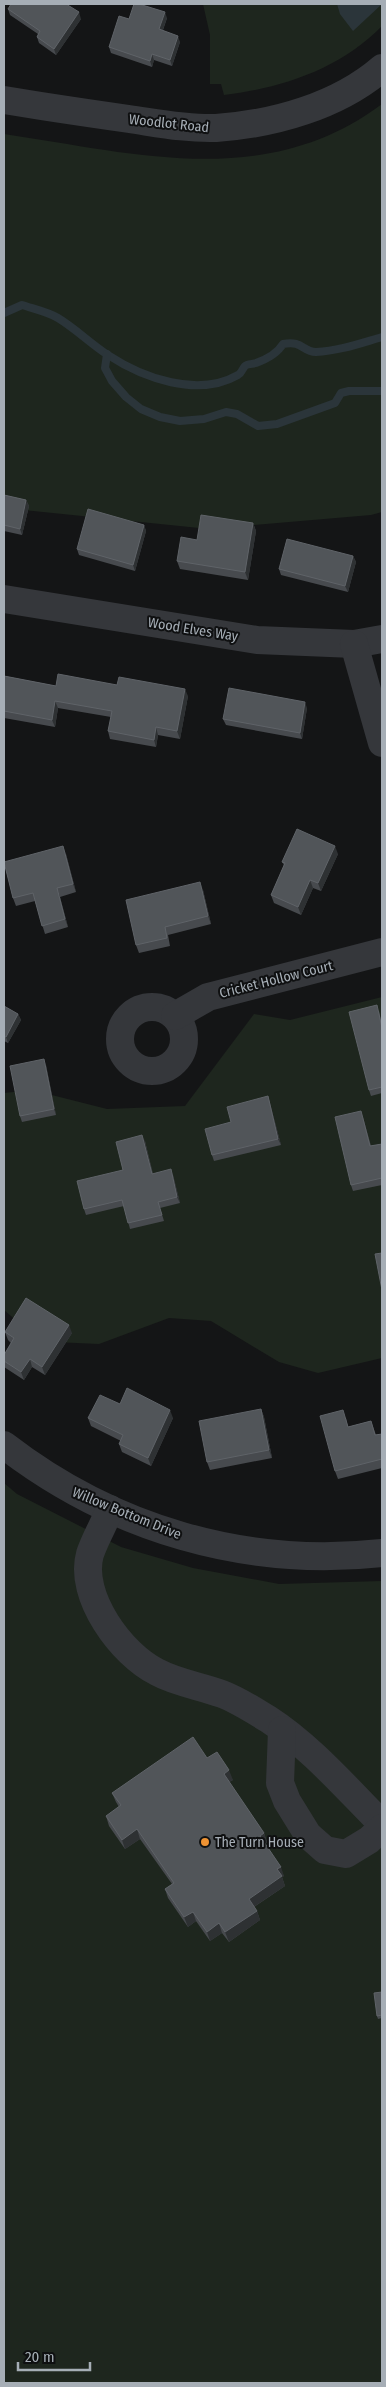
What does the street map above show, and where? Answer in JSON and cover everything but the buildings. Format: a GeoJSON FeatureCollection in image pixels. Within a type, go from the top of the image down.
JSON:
{"type":"FeatureCollection","features":[{"type":"Feature","properties":{"kind":"street","name":"Woodlot Road"},"geometry":{"type":"LineString","coordinates":[[4,100],[172,126],[214,128],[254,123],[300,112],[338,96],[382,68]]}},
{"type":"Feature","properties":{"kind":"street","name":"Wood Elves Way"},"geometry":{"type":"LineString","coordinates":[[4,599],[257,640],[354,644],[382,639]]}},
{"type":"Feature","properties":{"kind":"street"},"geometry":{"type":"LineString","coordinates":[[354,644],[382,743]]}},
{"type":"Feature","properties":{"kind":"street","name":"Cricket Hollow Court"},"geometry":{"type":"LineString","coordinates":[[175,1016],[208,996],[382,952]]}},
{"type":"Feature","properties":{"kind":"street","name":"Willow Bottom Drive"},"geometry":{"type":"LineString","coordinates":[[4,1445],[66,1488],[110,1509],[188,1538],[275,1555],[350,1555],[382,1552]]}},
{"type":"Feature","properties":{"kind":"street"},"geometry":{"type":"LineString","coordinates":[[110,1509],[90,1556],[90,1578],[93,1595],[112,1631],[142,1664],[158,1673],[223,1695],[246,1706],[282,1730],[326,1768],[382,1824]]}},
{"type":"Feature","properties":{"kind":"street"},"geometry":{"type":"LineString","coordinates":[[282,1730],[280,1783],[287,1801],[308,1835],[325,1850],[346,1854],[369,1840],[382,1828]]}},
{"type":"Feature","properties":{"kind":"shaded area"},"geometry":{"type":"Polygon","coordinates":[[[203,4],[382,4],[382,26],[348,54],[309,74],[267,87],[224,95],[221,84],[210,84],[210,35],[203,4]]]}},
{"type":"Feature","properties":{"kind":"shaded area"},"geometry":{"type":"Polygon","coordinates":[[[337,4],[382,4],[353,31],[340,14],[337,4]]]}},
{"type":"Feature","properties":{"kind":"shaded area"},"geometry":{"type":"Polygon","coordinates":[[[382,104],[382,512],[371,515],[209,529],[4,508],[4,134],[150,156],[198,159],[246,157],[292,148],[338,131],[382,104]]]}},
{"type":"Feature","properties":{"kind":"shaded area"},"geometry":{"type":"Polygon","coordinates":[[[382,997],[382,1358],[318,1373],[279,1362],[211,1321],[169,1318],[99,1344],[54,1342],[18,1322],[4,1310],[4,1093],[32,1090],[107,1109],[185,1106],[254,1014],[290,1020],[382,997]]]}},
{"type":"Feature","properties":{"kind":"shaded area"},"geometry":{"type":"Polygon","coordinates":[[[4,1483],[17,1494],[121,1547],[193,1568],[279,1584],[382,1581],[382,2383],[4,2383],[4,1483]]]}},
{"type":"Feature","properties":{"kind":"waterway"},"geometry":{"type":"LineString","coordinates":[[4,313],[22,305],[50,314],[65,322],[102,351],[137,371],[154,378],[189,385],[206,385],[222,382],[238,375],[246,365],[268,358],[278,351],[283,344],[295,344],[316,352],[341,348],[382,337]]}},
{"type":"Feature","properties":{"kind":"waterway"},"geometry":{"type":"LineString","coordinates":[[107,354],[105,368],[112,381],[126,397],[141,409],[160,417],[180,421],[204,419],[226,412],[237,414],[258,426],[277,424],[335,403],[341,393],[349,391],[382,391]]}},
{"type":"Feature","properties":{"kind":"place","name":"The Turn House"},"geometry":{"type":"Point","coordinates":[205,1842]}}]}
